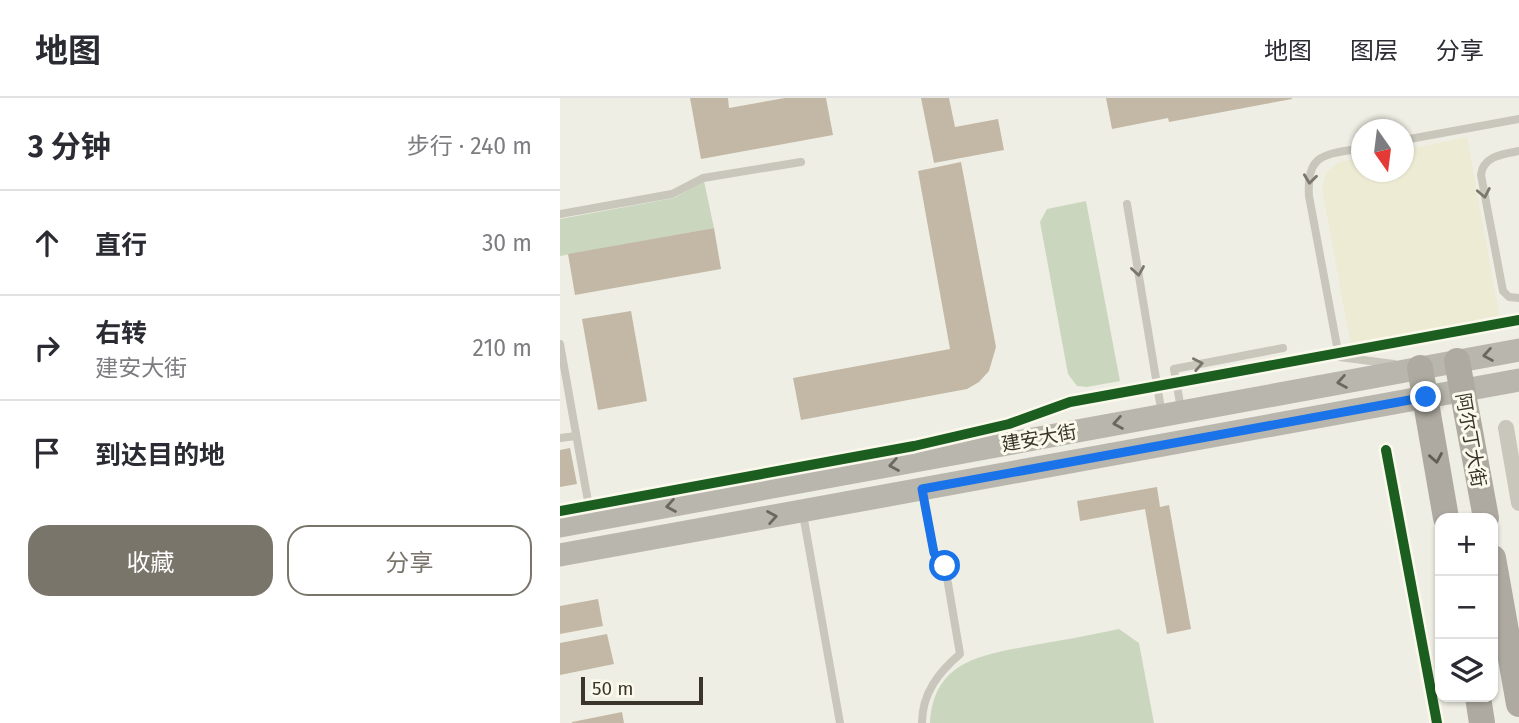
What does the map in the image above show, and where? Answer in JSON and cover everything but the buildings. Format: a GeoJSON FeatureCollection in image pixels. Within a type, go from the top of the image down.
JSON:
{"type":"FeatureCollection","features":[{"type":"Feature","properties":{"kind":"main road","name":"建安大街"},"geometry":{"type":"LineString","coordinates":[[560,526],[1519,350]]}},
{"type":"Feature","properties":{"kind":"main road","name":"阿尔丁大街"},"geometry":{"type":"LineString","coordinates":[[1457,361],[1485,513]]}},
{"type":"Feature","properties":{"kind":"main road","name":"阿尔丁大街"},"geometry":{"type":"LineString","coordinates":[[1420,368],[1445,513]]}},
{"type":"Feature","properties":{"kind":"main road","name":"建安大街"},"geometry":{"type":"LineString","coordinates":[[560,555],[1519,380]]}},
{"type":"Feature","properties":{"kind":"main road"},"geometry":{"type":"LineString","coordinates":[[1496,576],[1519,704]]}},
{"type":"Feature","properties":{"kind":"main road"},"geometry":{"type":"LineString","coordinates":[[1479,702],[1482,723]]}},
{"type":"Feature","properties":{"kind":"street"},"geometry":{"type":"LineString","coordinates":[[1506,428],[1519,503]]}},
{"type":"Feature","properties":{"kind":"lane"},"geometry":{"type":"LineString","coordinates":[[1414,138],[1519,119]]}},
{"type":"Feature","properties":{"kind":"lane"},"geometry":{"type":"LineString","coordinates":[[1351,150],[1323,155],[1314,162],[1308,182],[1339,357],[1420,368]]}},
{"type":"Feature","properties":{"kind":"lane"},"geometry":{"type":"LineString","coordinates":[[1519,151],[1499,155],[1487,161],[1481,169],[1503,291],[1509,297],[1519,298]]}},
{"type":"Feature","properties":{"kind":"lane"},"geometry":{"type":"LineString","coordinates":[[560,214],[672,194],[703,178],[801,162]]}},
{"type":"Feature","properties":{"kind":"lane"},"geometry":{"type":"LineString","coordinates":[[1127,204],[1172,413]]}},
{"type":"Feature","properties":{"kind":"lane"},"geometry":{"type":"LineString","coordinates":[[560,344],[591,520]]}},
{"type":"Feature","properties":{"kind":"lane"},"geometry":{"type":"LineString","coordinates":[[1172,413],[1174,369],[1283,348]]}},
{"type":"Feature","properties":{"kind":"lane"},"geometry":{"type":"LineString","coordinates":[[560,438],[576,436]]}},
{"type":"Feature","properties":{"kind":"lane"},"geometry":{"type":"LineString","coordinates":[[922,489],[934,553],[945,566],[960,654],[940,671],[929,691],[922,713],[922,723]]}},
{"type":"Feature","properties":{"kind":"lane"},"geometry":{"type":"LineString","coordinates":[[803,511],[840,723]]}},
{"type":"Feature","properties":{"kind":"green space"},"geometry":{"type":"Polygon","coordinates":[[[704,181],[714,228],[560,256],[560,219],[674,198],[704,181]]]}},
{"type":"Feature","properties":{"kind":"green space"},"geometry":{"type":"Polygon","coordinates":[[[1086,201],[1120,381],[1087,387],[1077,386],[1068,374],[1040,222],[1047,209],[1086,201]]]}},
{"type":"Feature","properties":{"kind":"green space"},"geometry":{"type":"Polygon","coordinates":[[[1119,629],[1139,643],[1154,723],[930,723],[941,685],[951,673],[965,664],[997,652],[1119,629]]]}},
{"type":"Feature","properties":{"kind":"shaded area"},"geometry":{"type":"Polygon","coordinates":[[[1467,137],[1500,319],[1351,346],[1322,188],[1326,173],[1339,162],[1351,160],[1351,182],[1414,182],[1414,148],[1467,137]]]}},
{"type":"Feature","properties":{"kind":"cycle path"},"geometry":{"type":"LineString","coordinates":[[560,511],[914,446],[1009,424],[1070,402],[1519,320]]}},
{"type":"Feature","properties":{"kind":"cycle path"},"geometry":{"type":"LineString","coordinates":[[1386,450],[1437,723]]}},
{"type":"Feature","properties":{"kind":"route"},"geometry":{"type":"LineString","coordinates":[[945,566],[934,553],[922,489],[1426,397]]}}]}
